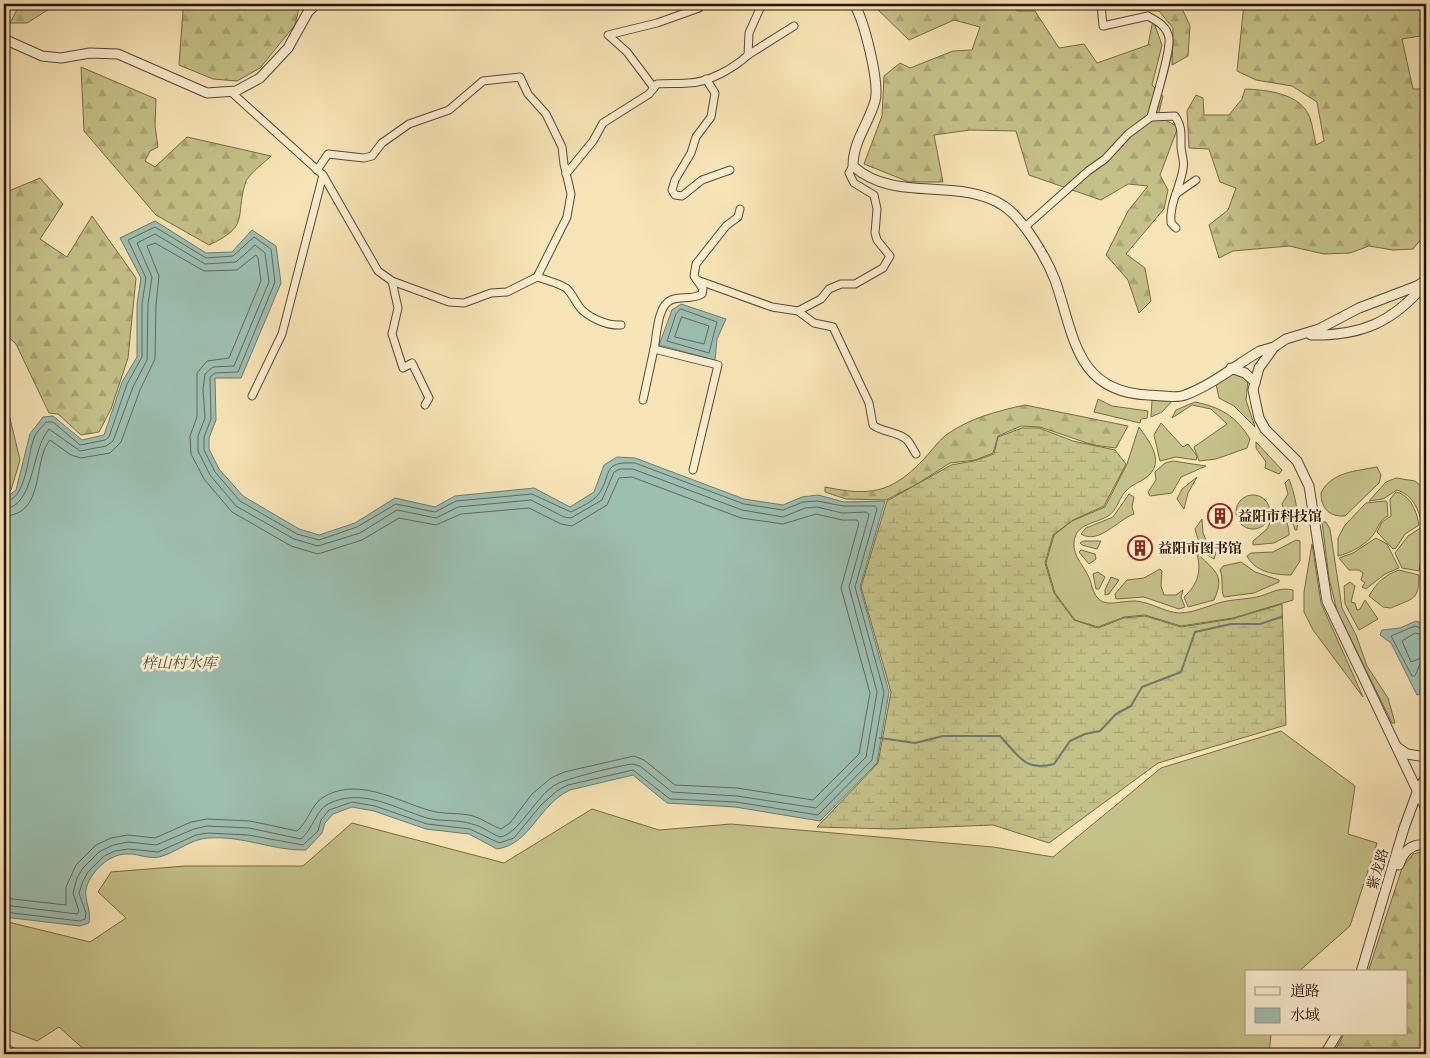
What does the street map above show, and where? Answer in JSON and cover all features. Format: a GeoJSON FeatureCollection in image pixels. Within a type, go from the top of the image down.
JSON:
{"type":"FeatureCollection","features":[{"type":"Feature","properties":{"kind":"street"},"geometry":{"type":"LineString","coordinates":[[4,39],[42,56],[62,58],[90,54],[118,54],[207,94],[230,92],[236,91],[260,78],[288,48],[308,12],[316,4]]}},
{"type":"Feature","properties":{"kind":"street"},"geometry":{"type":"LineString","coordinates":[[654,88],[627,52],[608,34],[657,23],[699,8],[698,4]]}},
{"type":"Feature","properties":{"kind":"street"},"geometry":{"type":"LineString","coordinates":[[748,55],[749,33],[762,4]]}},
{"type":"Feature","properties":{"kind":"street"},"geometry":{"type":"LineString","coordinates":[[798,311],[821,299],[829,289],[841,284],[855,284],[883,268],[890,256],[877,240],[875,233],[877,202],[874,195],[854,183],[849,173],[853,166],[853,151],[876,100],[877,78],[854,4]]}},
{"type":"Feature","properties":{"kind":"street"},"geometry":{"type":"LineString","coordinates":[[1101,4],[1103,26],[1148,16],[1163,25],[1169,38],[1164,70],[1151,117]]}},
{"type":"Feature","properties":{"kind":"street"},"geometry":{"type":"LineString","coordinates":[[566,174],[593,141],[603,123],[649,94],[657,84],[689,83],[706,79],[741,61],[794,26]]}},
{"type":"Feature","properties":{"kind":"street"},"geometry":{"type":"LineString","coordinates":[[230,92],[320,172],[378,271],[392,281],[449,302],[464,303],[491,293],[507,292],[537,277],[567,217],[571,194],[562,147],[546,114],[528,94],[520,77],[483,81],[450,110],[409,124],[382,143],[372,156],[364,158],[328,154],[320,172],[282,334],[252,396]]}},
{"type":"Feature","properties":{"kind":"street"},"geometry":{"type":"LineString","coordinates":[[706,79],[715,93],[711,117],[696,137],[691,153],[674,180],[672,190],[675,195],[682,196],[702,180],[730,170]]}},
{"type":"Feature","properties":{"kind":"street"},"geometry":{"type":"LineString","coordinates":[[1025,227],[1105,158],[1128,134],[1151,117],[1175,116],[1182,127],[1183,170],[1170,211],[1171,223],[1176,228]]}},
{"type":"Feature","properties":{"kind":"street"},"geometry":{"type":"LineString","coordinates":[[853,166],[864,176],[908,189],[970,193],[1003,206],[1025,227],[1054,280],[1076,350],[1086,366],[1096,377],[1110,386],[1130,393],[1184,396],[1260,351],[1274,347],[1286,339],[1319,329],[1359,308],[1426,282]]}},
{"type":"Feature","properties":{"kind":"street"},"geometry":{"type":"LineString","coordinates":[[1176,194],[1196,180]]}},
{"type":"Feature","properties":{"kind":"street"},"geometry":{"type":"LineString","coordinates":[[643,400],[664,305],[671,300],[697,297],[702,294],[703,289],[694,276],[696,264],[726,226],[738,217],[740,209]]}},
{"type":"Feature","properties":{"kind":"street"},"geometry":{"type":"LineString","coordinates":[[537,277],[564,287],[574,297],[582,310],[610,326],[621,325]]}},
{"type":"Feature","properties":{"kind":"street"},"geometry":{"type":"LineString","coordinates":[[697,280],[772,307],[798,311],[814,323],[833,327],[869,403],[873,425],[879,430],[897,434],[907,440],[916,454]]}},
{"type":"Feature","properties":{"kind":"street"},"geometry":{"type":"LineString","coordinates":[[392,281],[398,308],[392,334],[403,368],[412,363],[429,398],[425,405]]}},
{"type":"Feature","properties":{"kind":"street"},"geometry":{"type":"LineString","coordinates":[[1303,334],[1340,334],[1366,329],[1394,314],[1426,282]]}},
{"type":"Feature","properties":{"kind":"street"},"geometry":{"type":"LineString","coordinates":[[1274,347],[1259,368],[1255,382],[1255,404],[1259,418],[1304,472],[1310,493],[1327,600],[1426,809]]}},
{"type":"Feature","properties":{"kind":"street"},"geometry":{"type":"LineString","coordinates":[[654,349],[718,365],[693,470]]}},
{"type":"Feature","properties":{"kind":"street"},"geometry":{"type":"LineString","coordinates":[[1231,368],[1245,372],[1255,382]]}},
{"type":"Feature","properties":{"kind":"street"},"geometry":{"type":"LineString","coordinates":[[1396,746],[1407,754],[1426,757]]}},
{"type":"Feature","properties":{"kind":"street","name":"紫龙路"},"geometry":{"type":"LineString","coordinates":[[1362,970],[1418,790],[1426,778]]}},
{"type":"Feature","properties":{"kind":"street"},"geometry":{"type":"LineString","coordinates":[[1379,914],[1393,887],[1401,857],[1406,850],[1414,846],[1426,845]]}},
{"type":"Feature","properties":{"kind":"street"},"geometry":{"type":"LineString","coordinates":[[1325,1054],[1336,1036]]}},
{"type":"Feature","properties":{"kind":"green space"},"geometry":{"type":"Polygon","coordinates":[[[20,4],[57,4],[27,23],[10,23],[20,4]]]}},
{"type":"Feature","properties":{"kind":"green space"},"geometry":{"type":"Polygon","coordinates":[[[174,4],[300,4],[295,25],[260,68],[237,81],[213,79],[179,65],[183,10],[174,4]]]}},
{"type":"Feature","properties":{"kind":"green space"},"geometry":{"type":"Polygon","coordinates":[[[872,4],[1015,4],[1017,11],[1035,11],[1059,48],[1084,44],[1097,63],[1148,45],[1153,20],[1162,45],[1152,85],[1163,96],[1158,116],[1178,127],[1160,175],[1168,190],[1164,209],[1126,254],[1145,268],[1151,301],[1139,313],[1128,280],[1106,255],[1128,211],[1148,186],[1128,184],[1101,200],[1029,175],[1016,131],[970,130],[934,135],[943,182],[909,182],[864,164],[882,116],[884,76],[900,63],[910,68],[953,51],[972,50],[980,27],[954,20],[909,40],[872,4]]]}},
{"type":"Feature","properties":{"kind":"green space"},"geometry":{"type":"Polygon","coordinates":[[[1110,4],[1180,4],[1190,26],[1188,56],[1172,65],[1173,28],[1159,11],[1120,10],[1110,4]]]}},
{"type":"Feature","properties":{"kind":"green space"},"geometry":{"type":"Polygon","coordinates":[[[1244,4],[1426,4],[1426,35],[1402,39],[1413,89],[1426,89],[1426,233],[1413,249],[1393,250],[1369,246],[1350,253],[1324,254],[1289,246],[1233,251],[1219,258],[1209,225],[1228,210],[1236,188],[1220,182],[1209,149],[1189,148],[1187,111],[1196,95],[1203,98],[1204,115],[1229,115],[1242,99],[1245,89],[1282,94],[1299,103],[1306,110],[1311,121],[1316,145],[1324,141],[1317,102],[1292,86],[1256,80],[1237,71],[1244,4]]]}},
{"type":"Feature","properties":{"kind":"green space"},"geometry":{"type":"Polygon","coordinates":[[[81,67],[156,99],[155,126],[158,147],[150,151],[145,161],[155,167],[187,137],[271,156],[246,180],[239,220],[231,232],[209,245],[156,215],[84,131],[81,67]]]}},
{"type":"Feature","properties":{"kind":"green space"},"geometry":{"type":"Polygon","coordinates":[[[40,178],[63,204],[40,239],[67,257],[92,216],[136,278],[128,358],[111,409],[99,432],[81,435],[58,414],[49,413],[16,344],[4,333],[4,193],[40,178]]]}},
{"type":"Feature","properties":{"kind":"green space"},"geometry":{"type":"Polygon","coordinates":[[[1238,373],[1248,380],[1246,400],[1255,427],[1234,406],[1219,398],[1216,384],[1231,374],[1238,373]]]}},
{"type":"Feature","properties":{"kind":"green space"},"geometry":{"type":"Polygon","coordinates":[[[4,394],[20,460],[11,490],[4,494],[4,394]]]}},
{"type":"Feature","properties":{"kind":"green space"},"geometry":{"type":"Polygon","coordinates":[[[1098,399],[1112,406],[1148,411],[1147,418],[1141,419],[1140,423],[1094,412],[1098,399]]]}},
{"type":"Feature","properties":{"kind":"green space"},"geometry":{"type":"Polygon","coordinates":[[[1152,400],[1172,401],[1162,412],[1151,417],[1152,400]]]}},
{"type":"Feature","properties":{"kind":"green space"},"geometry":{"type":"Polygon","coordinates":[[[1195,402],[1220,410],[1239,424],[1250,439],[1247,448],[1216,459],[1199,461],[1194,447],[1227,424],[1211,409],[1192,405],[1172,418],[1176,410],[1195,402]]]}},
{"type":"Feature","properties":{"kind":"green space"},"geometry":{"type":"Polygon","coordinates":[[[1025,405],[1128,426],[1116,448],[1093,445],[1040,427],[1021,426],[998,436],[993,453],[975,460],[950,463],[917,484],[886,500],[846,499],[825,492],[825,487],[840,490],[867,491],[889,486],[910,472],[946,435],[955,429],[984,416],[1025,405]]]}},
{"type":"Feature","properties":{"kind":"green space"},"geometry":{"type":"Polygon","coordinates":[[[1161,423],[1183,447],[1188,444],[1197,456],[1196,460],[1176,457],[1160,461],[1154,435],[1161,423]]]}},
{"type":"Feature","properties":{"kind":"green space"},"geometry":{"type":"Polygon","coordinates":[[[1139,427],[1153,450],[1155,456],[1154,468],[1148,476],[1130,487],[1122,495],[1116,507],[1108,516],[1078,531],[1074,542],[1077,558],[1098,598],[1107,603],[1141,602],[1179,613],[1191,612],[1227,601],[1257,597],[1288,589],[1293,590],[1293,600],[1233,618],[1181,626],[1145,615],[1124,617],[1098,627],[1075,620],[1055,593],[1046,563],[1054,535],[1072,521],[1105,507],[1127,464],[1139,427]]]}},
{"type":"Feature","properties":{"kind":"green space"},"geometry":{"type":"Polygon","coordinates":[[[1022,428],[1039,428],[1073,441],[1115,450],[1126,464],[1104,506],[1073,520],[1053,535],[1045,563],[1054,593],[1074,620],[1098,628],[1124,618],[1145,616],[1181,627],[1232,619],[1282,604],[1286,725],[1158,763],[1049,843],[993,825],[891,829],[817,827],[878,763],[891,692],[861,587],[887,501],[951,465],[974,461],[994,454],[998,437],[1022,428]]]}},
{"type":"Feature","properties":{"kind":"green space"},"geometry":{"type":"Polygon","coordinates":[[[1256,442],[1282,470],[1279,474],[1265,468],[1266,462],[1256,448],[1256,442]]]}},
{"type":"Feature","properties":{"kind":"green space"},"geometry":{"type":"Polygon","coordinates":[[[1173,461],[1206,466],[1181,477],[1172,493],[1150,496],[1148,492],[1156,480],[1155,472],[1165,463],[1173,461]]]}},
{"type":"Feature","properties":{"kind":"green space"},"geometry":{"type":"Polygon","coordinates":[[[1377,467],[1381,475],[1379,483],[1345,516],[1335,515],[1327,511],[1321,499],[1321,493],[1325,486],[1338,477],[1353,471],[1377,467]]]}},
{"type":"Feature","properties":{"kind":"green space"},"geometry":{"type":"Polygon","coordinates":[[[1197,477],[1188,493],[1184,509],[1177,499],[1182,489],[1197,477]]]}},
{"type":"Feature","properties":{"kind":"green space"},"geometry":{"type":"Polygon","coordinates":[[[1396,478],[1415,481],[1426,490],[1426,526],[1422,525],[1414,504],[1403,492],[1397,490],[1383,499],[1369,501],[1386,482],[1396,478]]]}},
{"type":"Feature","properties":{"kind":"green space"},"geometry":{"type":"Polygon","coordinates":[[[1289,479],[1296,504],[1297,530],[1295,530],[1282,504],[1288,494],[1285,483],[1289,479]]]}},
{"type":"Feature","properties":{"kind":"green space"},"geometry":{"type":"Polygon","coordinates":[[[1396,492],[1406,497],[1409,501],[1415,510],[1419,525],[1405,534],[1396,548],[1393,549],[1377,532],[1382,522],[1391,516],[1390,499],[1396,492]]]}},
{"type":"Feature","properties":{"kind":"green space"},"geometry":{"type":"Polygon","coordinates":[[[1129,494],[1134,497],[1132,507],[1134,514],[1101,534],[1088,537],[1081,534],[1086,528],[1113,517],[1129,494]]]}},
{"type":"Feature","properties":{"kind":"green space"},"geometry":{"type":"Polygon","coordinates":[[[1253,495],[1265,500],[1270,512],[1265,524],[1253,529],[1241,524],[1236,512],[1241,500],[1253,495]]]}},
{"type":"Feature","properties":{"kind":"green space"},"geometry":{"type":"Polygon","coordinates":[[[1387,502],[1388,516],[1381,522],[1370,539],[1348,553],[1338,556],[1338,538],[1345,525],[1366,503],[1387,502]]]}},
{"type":"Feature","properties":{"kind":"green space"},"geometry":{"type":"Polygon","coordinates":[[[1278,513],[1286,522],[1289,535],[1274,543],[1253,545],[1253,541],[1267,529],[1274,514],[1278,513]]]}},
{"type":"Feature","properties":{"kind":"green space"},"geometry":{"type":"Polygon","coordinates":[[[1202,519],[1203,533],[1206,540],[1199,543],[1195,529],[1202,519]]]}},
{"type":"Feature","properties":{"kind":"green space"},"geometry":{"type":"Polygon","coordinates":[[[1322,522],[1326,522],[1330,529],[1342,608],[1356,635],[1367,666],[1388,698],[1395,723],[1392,723],[1337,611],[1329,578],[1322,522]]]}},
{"type":"Feature","properties":{"kind":"green space"},"geometry":{"type":"Polygon","coordinates":[[[1422,527],[1426,528],[1426,550],[1422,553],[1419,571],[1402,568],[1395,553],[1408,536],[1422,527]]]}},
{"type":"Feature","properties":{"kind":"green space"},"geometry":{"type":"Polygon","coordinates":[[[1376,538],[1387,544],[1399,568],[1385,574],[1366,589],[1362,587],[1365,583],[1361,580],[1363,573],[1359,570],[1349,570],[1339,558],[1353,553],[1376,538]]]}},
{"type":"Feature","properties":{"kind":"green space"},"geometry":{"type":"Polygon","coordinates":[[[1296,540],[1300,541],[1300,561],[1291,575],[1266,572],[1255,566],[1247,556],[1251,553],[1273,552],[1296,540]]]}},
{"type":"Feature","properties":{"kind":"green space"},"geometry":{"type":"Polygon","coordinates":[[[1083,541],[1101,541],[1097,549],[1082,545],[1080,543],[1083,541]]]}},
{"type":"Feature","properties":{"kind":"green space"},"geometry":{"type":"Polygon","coordinates":[[[1207,543],[1216,553],[1214,559],[1206,554],[1201,546],[1207,543]]]}},
{"type":"Feature","properties":{"kind":"green space"},"geometry":{"type":"Polygon","coordinates":[[[1312,544],[1321,603],[1363,697],[1313,630],[1304,612],[1304,592],[1312,544]]]}},
{"type":"Feature","properties":{"kind":"green space"},"geometry":{"type":"Polygon","coordinates":[[[1081,550],[1095,554],[1096,559],[1089,564],[1079,552],[1081,550]]]}},
{"type":"Feature","properties":{"kind":"green space"},"geometry":{"type":"Polygon","coordinates":[[[1196,551],[1216,572],[1219,583],[1218,591],[1214,600],[1188,607],[1184,597],[1193,587],[1199,570],[1196,551]]]}},
{"type":"Feature","properties":{"kind":"green space"},"geometry":{"type":"Polygon","coordinates":[[[1241,562],[1255,572],[1279,580],[1279,582],[1254,593],[1224,597],[1220,570],[1223,566],[1241,562]]]}},
{"type":"Feature","properties":{"kind":"green space"},"geometry":{"type":"Polygon","coordinates":[[[1160,569],[1162,571],[1161,586],[1164,595],[1176,595],[1183,590],[1181,597],[1185,607],[1179,609],[1144,597],[1116,599],[1115,594],[1127,580],[1144,578],[1160,569]]]}},
{"type":"Feature","properties":{"kind":"green space"},"geometry":{"type":"Polygon","coordinates":[[[1399,570],[1419,575],[1418,590],[1410,600],[1391,608],[1383,607],[1369,596],[1382,580],[1399,570]]]}},
{"type":"Feature","properties":{"kind":"green space"},"geometry":{"type":"Polygon","coordinates":[[[1098,572],[1105,577],[1099,589],[1096,589],[1093,574],[1098,572]]]}},
{"type":"Feature","properties":{"kind":"green space"},"geometry":{"type":"Polygon","coordinates":[[[1111,577],[1119,580],[1109,594],[1105,595],[1105,590],[1111,577]]]}},
{"type":"Feature","properties":{"kind":"green space"},"geometry":{"type":"Polygon","coordinates":[[[1350,582],[1355,586],[1351,602],[1355,603],[1357,610],[1360,609],[1365,600],[1378,619],[1359,630],[1345,604],[1344,586],[1350,582]]]}},
{"type":"Feature","properties":{"kind":"green space"},"geometry":{"type":"Polygon","coordinates":[[[1281,731],[1355,786],[1348,834],[1377,843],[1350,926],[1300,970],[1245,970],[1245,1036],[1271,1036],[1269,1054],[89,1054],[59,1027],[37,1041],[4,1028],[4,927],[8,922],[90,942],[126,918],[98,892],[111,872],[185,866],[303,866],[352,823],[504,863],[592,809],[659,830],[731,824],[993,847],[1053,857],[1161,768],[1281,731]]]}},
{"type":"Feature","properties":{"kind":"green space"},"geometry":{"type":"Polygon","coordinates":[[[1425,851],[1426,1054],[1333,1054],[1343,1036],[1408,1036],[1408,970],[1369,970],[1402,868],[1413,854],[1425,851]]]}},
{"type":"Feature","properties":{"kind":"water","name":"梓山村水库"},"geometry":{"type":"Polygon","coordinates":[[[155,221],[206,253],[232,252],[252,230],[276,246],[281,283],[241,378],[215,378],[216,420],[209,438],[209,449],[219,469],[243,496],[299,529],[319,535],[355,523],[395,498],[435,507],[455,496],[534,488],[570,507],[594,492],[604,465],[617,457],[635,458],[744,499],[783,505],[802,497],[818,495],[844,502],[885,501],[860,587],[889,692],[877,763],[820,821],[735,807],[667,803],[633,775],[570,790],[550,805],[518,840],[509,846],[497,849],[469,834],[426,829],[374,811],[352,807],[333,814],[325,823],[322,833],[306,850],[294,850],[233,839],[208,838],[195,841],[159,857],[129,854],[116,856],[104,862],[88,883],[86,898],[90,917],[89,923],[80,926],[4,917],[4,499],[16,490],[30,434],[43,417],[53,416],[82,440],[104,435],[122,382],[137,357],[137,304],[141,278],[120,238],[155,221]]]}},
{"type":"Feature","properties":{"kind":"water"},"geometry":{"type":"Polygon","coordinates":[[[681,304],[726,319],[717,339],[715,360],[659,345],[672,310],[681,304]]]}},
{"type":"Feature","properties":{"kind":"water"},"geometry":{"type":"Polygon","coordinates":[[[1416,621],[1426,625],[1426,662],[1421,674],[1420,694],[1417,695],[1391,643],[1380,635],[1382,630],[1400,628],[1416,621]]]}},
{"type":"Feature","properties":{"kind":"water"},"geometry":{"type":"Polygon","coordinates":[[[4,1042],[25,1054],[4,1054],[4,1042]]]}},
{"type":"Feature","properties":{"kind":"waterway"},"geometry":{"type":"LineString","coordinates":[[880,738],[915,743],[943,736],[1000,736],[1018,756],[1029,764],[1036,766],[1054,764],[1070,741],[1085,734],[1100,731],[1116,714],[1131,706],[1142,687],[1181,672],[1195,632],[1231,624],[1260,624],[1281,617]]}},
{"type":"Feature","properties":{"kind":"place","name":"益阳市科技馆"},"geometry":{"type":"Point","coordinates":[1220,516]}},
{"type":"Feature","properties":{"kind":"place","name":"益阳市图书馆"},"geometry":{"type":"Point","coordinates":[1140,548]}}]}
